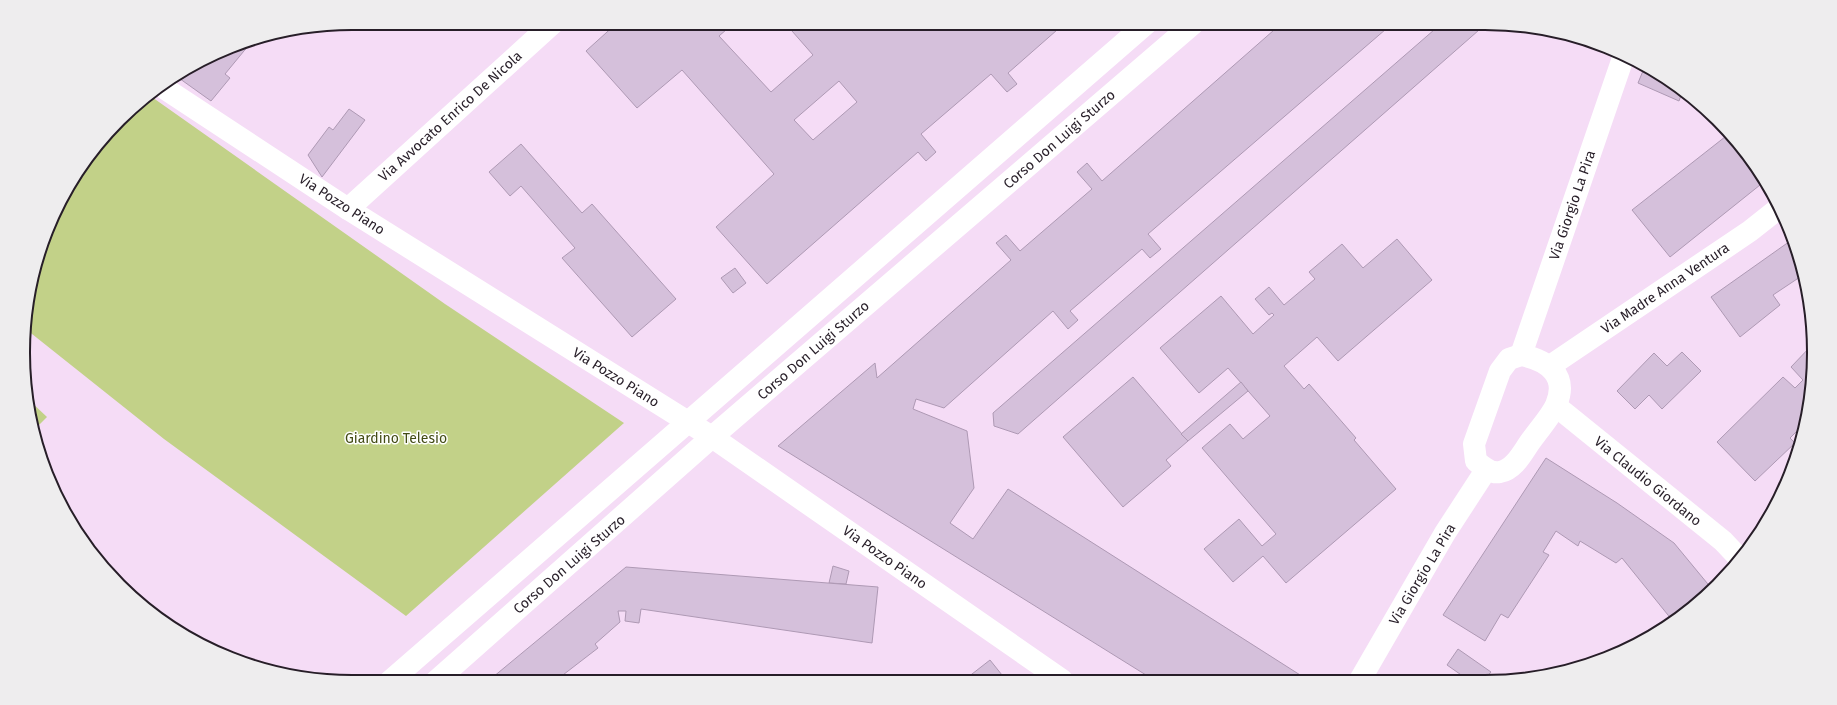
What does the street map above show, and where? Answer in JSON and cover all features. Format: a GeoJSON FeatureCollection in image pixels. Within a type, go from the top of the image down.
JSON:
{"type":"FeatureCollection","features":[{"type":"Feature","properties":{"kind":"street","name":"Via Avvocato Enrico De Nicola"},"geometry":{"type":"LineString","coordinates":[[348,209],[545,30]]}},
{"type":"Feature","properties":{"kind":"street","name":"Corso Don Luigi Sturzo"},"geometry":{"type":"LineString","coordinates":[[397,675],[1139,30]]}},
{"type":"Feature","properties":{"kind":"street","name":"Corso Don Luigi Sturzo"},"geometry":{"type":"LineString","coordinates":[[443,675],[712,437],[1186,30]]}},
{"type":"Feature","properties":{"kind":"street","name":"Via Giorgio La Pira"},"geometry":{"type":"LineString","coordinates":[[1521,355],[1622,61]]}},
{"type":"Feature","properties":{"kind":"street","name":"Via Pozzo Piano"},"geometry":{"type":"LineString","coordinates":[[166,89],[348,209],[712,437],[1055,675]]}},
{"type":"Feature","properties":{"kind":"street","name":"Via Madre Anna Ventura"},"geometry":{"type":"LineString","coordinates":[[1550,366],[1750,231],[1775,211]]}},
{"type":"Feature","properties":{"kind":"street"},"geometry":{"type":"LineString","coordinates":[[1521,355],[1536,358],[1550,366],[1558,379],[1560,391],[1556,406],[1511,468],[1499,473],[1486,470],[1476,461],[1474,444],[1500,371],[1508,359],[1521,355]]}},
{"type":"Feature","properties":{"kind":"street","name":"Via Claudio Giordano"},"geometry":{"type":"LineString","coordinates":[[1556,406],[1723,541],[1735,555]]}},
{"type":"Feature","properties":{"kind":"street","name":"Via Giorgio La Pira"},"geometry":{"type":"LineString","coordinates":[[1363,675],[1446,533],[1486,470]]}},
{"type":"Feature","properties":{"kind":"green space","name":"Giardino Telesio"},"geometry":{"type":"Polygon","coordinates":[[[154,99],[445,304],[624,423],[406,616],[164,439],[31,333],[36,290],[41,269],[47,249],[63,210],[84,173],[110,140],[124,124],[154,99]]]}},
{"type":"Feature","properties":{"kind":"green space"},"geometry":{"type":"Polygon","coordinates":[[[35,405],[47,417],[38,426],[35,405]]]}},
{"type":"Feature","properties":{"kind":"building"},"geometry":{"type":"Polygon","coordinates":[[[609,30],[726,30],[719,36],[771,92],[813,55],[791,30],[1057,30],[1008,73],[1017,84],[1007,92],[991,74],[921,134],[936,152],[926,161],[918,152],[767,284],[716,227],[774,174],[682,70],[637,108],[586,51],[609,30]],[[839,81],[794,120],[813,140],[857,102],[839,81]]]}},
{"type":"Feature","properties":{"kind":"building"},"geometry":{"type":"Polygon","coordinates":[[[1274,30],[1385,30],[1148,234],[1161,249],[1150,258],[1142,249],[1070,311],[1078,320],[1068,329],[1053,311],[944,408],[916,399],[913,409],[967,431],[974,488],[950,523],[973,539],[1008,489],[1300,675],[1146,675],[778,446],[875,363],[877,378],[1011,260],[996,243],[1006,235],[1020,251],[1092,189],[1077,172],[1087,163],[1102,181],[1274,30]]]}},
{"type":"Feature","properties":{"kind":"building"},"geometry":{"type":"Polygon","coordinates":[[[1434,30],[1479,30],[1018,434],[994,426],[993,413],[1434,30]]]}},
{"type":"Feature","properties":{"kind":"building"},"geometry":{"type":"Polygon","coordinates":[[[246,48],[225,74],[230,78],[211,101],[181,79],[210,63],[246,48]]]}},
{"type":"Feature","properties":{"kind":"building"},"geometry":{"type":"Polygon","coordinates":[[[1643,71],[1664,84],[1681,97],[1679,101],[1638,83],[1643,71]]]}},
{"type":"Feature","properties":{"kind":"building"},"geometry":{"type":"Polygon","coordinates":[[[349,109],[365,120],[322,177],[308,155],[329,127],[333,130],[349,109]]]}},
{"type":"Feature","properties":{"kind":"building"},"geometry":{"type":"Polygon","coordinates":[[[1725,137],[1753,173],[1760,185],[1670,257],[1632,210],[1725,137]]]}},
{"type":"Feature","properties":{"kind":"building"},"geometry":{"type":"Polygon","coordinates":[[[521,144],[582,213],[592,204],[676,299],[632,337],[562,258],[575,248],[521,186],[510,196],[489,172],[521,144]]]}},
{"type":"Feature","properties":{"kind":"building"},"geometry":{"type":"Polygon","coordinates":[[[1397,239],[1432,280],[1338,361],[1317,337],[1284,366],[1304,389],[1309,384],[1356,438],[1354,440],[1396,489],[1286,583],[1263,556],[1233,582],[1204,549],[1239,519],[1262,546],[1276,534],[1202,448],[1230,424],[1243,439],[1270,416],[1228,368],[1199,393],[1160,348],[1221,296],[1253,334],[1274,315],[1272,313],[1269,315],[1255,299],[1269,287],[1284,305],[1315,279],[1309,272],[1342,244],[1363,268],[1397,239]]]}},
{"type":"Feature","properties":{"kind":"building"},"geometry":{"type":"Polygon","coordinates":[[[1788,243],[1798,278],[1773,295],[1780,305],[1740,337],[1711,297],[1788,243]]]}},
{"type":"Feature","properties":{"kind":"building"},"geometry":{"type":"Polygon","coordinates":[[[735,268],[746,283],[733,293],[721,278],[735,268]]]}},
{"type":"Feature","properties":{"kind":"building"},"geometry":{"type":"Polygon","coordinates":[[[1807,350],[1806,374],[1801,415],[1797,431],[1790,438],[1794,442],[1793,444],[1755,481],[1717,442],[1783,377],[1795,388],[1803,380],[1791,367],[1807,350]]]}},
{"type":"Feature","properties":{"kind":"building"},"geometry":{"type":"Polygon","coordinates":[[[1682,352],[1701,371],[1662,409],[1649,395],[1635,409],[1617,391],[1654,353],[1667,366],[1682,352]]]}},
{"type":"Feature","properties":{"kind":"building"},"geometry":{"type":"Polygon","coordinates":[[[1133,377],[1188,441],[1166,460],[1171,466],[1123,507],[1063,437],[1133,377]]]}},
{"type":"Feature","properties":{"kind":"building"},"geometry":{"type":"Polygon","coordinates":[[[1241,382],[1248,391],[1188,441],[1181,434],[1241,382]]]}},
{"type":"Feature","properties":{"kind":"building"},"geometry":{"type":"Polygon","coordinates":[[[1546,458],[1617,503],[1674,543],[1709,585],[1669,617],[1622,558],[1616,563],[1580,541],[1578,546],[1556,531],[1543,552],[1549,555],[1508,618],[1501,614],[1485,641],[1443,615],[1546,458]]]}},
{"type":"Feature","properties":{"kind":"building"},"geometry":{"type":"Polygon","coordinates":[[[833,566],[849,571],[846,584],[829,583],[833,566]]]}},
{"type":"Feature","properties":{"kind":"building"},"geometry":{"type":"Polygon","coordinates":[[[626,567],[878,587],[872,643],[641,609],[639,623],[625,621],[626,611],[618,611],[620,622],[595,644],[598,648],[563,675],[495,675],[626,567]]]}},
{"type":"Feature","properties":{"kind":"building"},"geometry":{"type":"Polygon","coordinates":[[[1458,649],[1491,672],[1489,675],[1461,675],[1447,665],[1458,649]]]}},
{"type":"Feature","properties":{"kind":"building"},"geometry":{"type":"Polygon","coordinates":[[[990,660],[1002,675],[971,675],[990,660]]]}}]}
